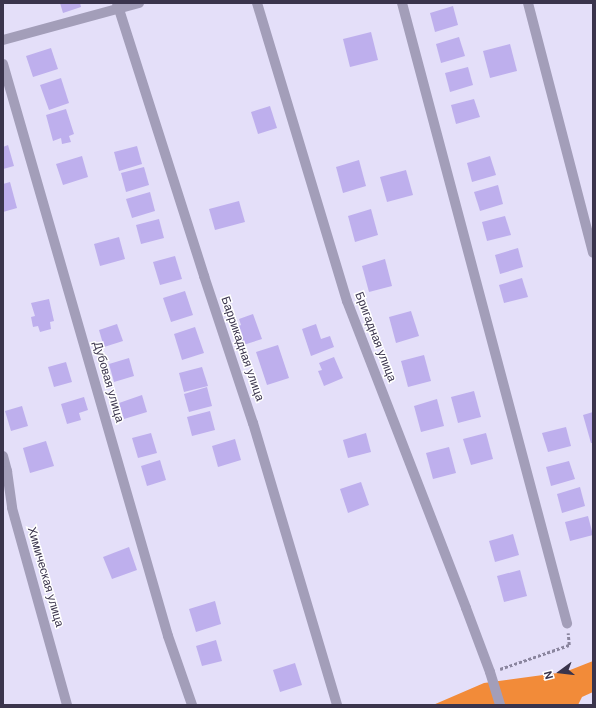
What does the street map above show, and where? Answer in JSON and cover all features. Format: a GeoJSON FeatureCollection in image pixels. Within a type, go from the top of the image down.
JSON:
{"type":"FeatureCollection","features":[{"type":"Feature","properties":{"kind":"street"},"geometry":{"type":"LineString","coordinates":[[3,40],[118,6],[139,3]]}},
{"type":"Feature","properties":{"kind":"street","name":"Бригадная улица"},"geometry":{"type":"LineString","coordinates":[[257,3],[347,301],[490,672],[500,705]]}},
{"type":"Feature","properties":{"kind":"street"},"geometry":{"type":"LineString","coordinates":[[402,3],[567,623]]}},
{"type":"Feature","properties":{"kind":"street"},"geometry":{"type":"LineString","coordinates":[[528,3],[593,253]]}},
{"type":"Feature","properties":{"kind":"street","name":"Баррикадная улица"},"geometry":{"type":"LineString","coordinates":[[118,6],[204,276],[253,423],[337,705]]}},
{"type":"Feature","properties":{"kind":"street","name":"Дубовая улица"},"geometry":{"type":"LineString","coordinates":[[3,64],[166,628],[192,705]]}},
{"type":"Feature","properties":{"kind":"street","name":"Химическая улица"},"geometry":{"type":"LineString","coordinates":[[3,456],[7,471],[12,508],[67,705]]}},
{"type":"Feature","properties":{"kind":"path"},"geometry":{"type":"LineString","coordinates":[[490,672],[569,645],[567,623]]}},
{"type":"Feature","properties":{"kind":"shaded area"},"geometry":{"type":"Polygon","coordinates":[[[593,661],[593,692],[582,697],[578,705],[433,705],[484,683],[565,672],[593,661]]]}},
{"type":"Feature","properties":{"kind":"building"},"geometry":{"type":"Polygon","coordinates":[[[60,3],[80,3],[81,7],[63,13],[60,3]]]}},
{"type":"Feature","properties":{"kind":"building"},"geometry":{"type":"Polygon","coordinates":[[[453,6],[458,25],[435,32],[430,13],[453,6]]]}},
{"type":"Feature","properties":{"kind":"building"},"geometry":{"type":"Polygon","coordinates":[[[371,32],[378,60],[350,67],[343,39],[371,32]]]}},
{"type":"Feature","properties":{"kind":"building"},"geometry":{"type":"Polygon","coordinates":[[[459,37],[465,56],[441,63],[436,44],[459,37]]]}},
{"type":"Feature","properties":{"kind":"building"},"geometry":{"type":"Polygon","coordinates":[[[510,44],[517,71],[490,78],[483,51],[510,44]]]}},
{"type":"Feature","properties":{"kind":"building"},"geometry":{"type":"Polygon","coordinates":[[[51,48],[58,69],[33,77],[26,56],[51,48]]]}},
{"type":"Feature","properties":{"kind":"building"},"geometry":{"type":"Polygon","coordinates":[[[468,67],[473,85],[450,92],[445,73],[468,67]]]}},
{"type":"Feature","properties":{"kind":"building"},"geometry":{"type":"Polygon","coordinates":[[[61,78],[69,103],[49,110],[40,85],[61,78]]]}},
{"type":"Feature","properties":{"kind":"building"},"geometry":{"type":"Polygon","coordinates":[[[474,99],[480,117],[456,124],[451,105],[474,99]]]}},
{"type":"Feature","properties":{"kind":"building"},"geometry":{"type":"Polygon","coordinates":[[[270,106],[277,128],[258,134],[251,112],[270,106]]]}},
{"type":"Feature","properties":{"kind":"building"},"geometry":{"type":"Polygon","coordinates":[[[66,109],[74,134],[69,136],[71,142],[62,144],[61,138],[53,141],[46,115],[66,109]]]}},
{"type":"Feature","properties":{"kind":"building"},"geometry":{"type":"Polygon","coordinates":[[[8,145],[14,166],[3,169],[3,147],[8,145]]]}},
{"type":"Feature","properties":{"kind":"building"},"geometry":{"type":"Polygon","coordinates":[[[137,146],[142,164],[119,171],[114,152],[137,146]]]}},
{"type":"Feature","properties":{"kind":"building"},"geometry":{"type":"Polygon","coordinates":[[[82,156],[88,177],[63,185],[56,164],[82,156]]]}},
{"type":"Feature","properties":{"kind":"building"},"geometry":{"type":"Polygon","coordinates":[[[490,156],[496,175],[472,182],[467,163],[490,156]]]}},
{"type":"Feature","properties":{"kind":"building"},"geometry":{"type":"Polygon","coordinates":[[[359,160],[366,186],[343,193],[336,167],[359,160]]]}},
{"type":"Feature","properties":{"kind":"building"},"geometry":{"type":"Polygon","coordinates":[[[144,167],[149,185],[126,192],[121,173],[144,167]]]}},
{"type":"Feature","properties":{"kind":"building"},"geometry":{"type":"Polygon","coordinates":[[[406,170],[413,195],[387,202],[380,177],[406,170]]]}},
{"type":"Feature","properties":{"kind":"building"},"geometry":{"type":"Polygon","coordinates":[[[10,182],[17,208],[3,212],[3,184],[10,182]]]}},
{"type":"Feature","properties":{"kind":"building"},"geometry":{"type":"Polygon","coordinates":[[[498,185],[503,204],[480,211],[474,192],[498,185]]]}},
{"type":"Feature","properties":{"kind":"building"},"geometry":{"type":"Polygon","coordinates":[[[150,192],[155,211],[132,218],[126,199],[150,192]]]}},
{"type":"Feature","properties":{"kind":"building"},"geometry":{"type":"Polygon","coordinates":[[[239,201],[245,222],[215,230],[209,209],[239,201]]]}},
{"type":"Feature","properties":{"kind":"building"},"geometry":{"type":"Polygon","coordinates":[[[371,209],[378,235],[355,242],[348,216],[371,209]]]}},
{"type":"Feature","properties":{"kind":"building"},"geometry":{"type":"Polygon","coordinates":[[[505,216],[511,235],[487,241],[482,222],[505,216]]]}},
{"type":"Feature","properties":{"kind":"building"},"geometry":{"type":"Polygon","coordinates":[[[159,219],[164,238],[141,244],[136,225],[159,219]]]}},
{"type":"Feature","properties":{"kind":"building"},"geometry":{"type":"Polygon","coordinates":[[[119,237],[125,259],[100,266],[94,244],[119,237]]]}},
{"type":"Feature","properties":{"kind":"building"},"geometry":{"type":"Polygon","coordinates":[[[518,248],[523,267],[500,274],[495,255],[518,248]]]}},
{"type":"Feature","properties":{"kind":"building"},"geometry":{"type":"Polygon","coordinates":[[[175,256],[182,279],[160,285],[153,262],[175,256]]]}},
{"type":"Feature","properties":{"kind":"building"},"geometry":{"type":"Polygon","coordinates":[[[385,259],[392,286],[369,292],[362,266],[385,259]]]}},
{"type":"Feature","properties":{"kind":"building"},"geometry":{"type":"Polygon","coordinates":[[[522,278],[528,297],[504,303],[499,285],[522,278]]]}},
{"type":"Feature","properties":{"kind":"building"},"geometry":{"type":"Polygon","coordinates":[[[185,291],[193,315],[171,322],[163,298],[185,291]]]}},
{"type":"Feature","properties":{"kind":"building"},"geometry":{"type":"Polygon","coordinates":[[[49,299],[54,321],[50,322],[51,329],[40,332],[38,326],[33,327],[31,317],[35,316],[31,303],[49,299]]]}},
{"type":"Feature","properties":{"kind":"building"},"geometry":{"type":"Polygon","coordinates":[[[411,311],[419,336],[396,343],[389,317],[411,311]]]}},
{"type":"Feature","properties":{"kind":"building"},"geometry":{"type":"Polygon","coordinates":[[[253,314],[262,339],[240,346],[234,328],[241,325],[239,319],[253,314]]]}},
{"type":"Feature","properties":{"kind":"building"},"geometry":{"type":"Polygon","coordinates":[[[117,324],[123,341],[104,347],[99,330],[117,324]]]}},
{"type":"Feature","properties":{"kind":"building"},"geometry":{"type":"Polygon","coordinates":[[[316,324],[321,339],[330,336],[334,347],[311,356],[302,329],[316,324]]]}},
{"type":"Feature","properties":{"kind":"building"},"geometry":{"type":"Polygon","coordinates":[[[195,327],[204,353],[182,360],[174,334],[195,327]]]}},
{"type":"Feature","properties":{"kind":"building"},"geometry":{"type":"Polygon","coordinates":[[[278,345],[289,378],[267,385],[256,352],[278,345]]]}},
{"type":"Feature","properties":{"kind":"building"},"geometry":{"type":"Polygon","coordinates":[[[424,355],[431,381],[408,387],[401,361],[424,355]]]}},
{"type":"Feature","properties":{"kind":"building"},"geometry":{"type":"Polygon","coordinates":[[[334,357],[343,378],[324,386],[318,371],[322,370],[319,363],[334,357]]]}},
{"type":"Feature","properties":{"kind":"building"},"geometry":{"type":"Polygon","coordinates":[[[129,358],[134,376],[114,382],[109,364],[129,358]]]}},
{"type":"Feature","properties":{"kind":"building"},"geometry":{"type":"Polygon","coordinates":[[[66,362],[72,382],[54,387],[48,367],[66,362]]]}},
{"type":"Feature","properties":{"kind":"building"},"geometry":{"type":"Polygon","coordinates":[[[202,367],[208,386],[184,392],[179,373],[202,367]]]}},
{"type":"Feature","properties":{"kind":"building"},"geometry":{"type":"Polygon","coordinates":[[[207,387],[212,406],[189,412],[184,394],[207,387]]]}},
{"type":"Feature","properties":{"kind":"building"},"geometry":{"type":"Polygon","coordinates":[[[474,391],[481,417],[458,423],[451,397],[474,391]]]}},
{"type":"Feature","properties":{"kind":"building"},"geometry":{"type":"Polygon","coordinates":[[[142,395],[147,412],[124,419],[119,403],[142,395]]]}},
{"type":"Feature","properties":{"kind":"building"},"geometry":{"type":"Polygon","coordinates":[[[84,397],[88,410],[79,413],[81,420],[67,424],[61,404],[84,397]]]}},
{"type":"Feature","properties":{"kind":"building"},"geometry":{"type":"Polygon","coordinates":[[[437,399],[444,426],[421,432],[414,406],[437,399]]]}},
{"type":"Feature","properties":{"kind":"building"},"geometry":{"type":"Polygon","coordinates":[[[22,406],[28,426],[11,431],[5,411],[22,406]]]}},
{"type":"Feature","properties":{"kind":"building"},"geometry":{"type":"Polygon","coordinates":[[[210,411],[215,430],[192,436],[187,417],[210,411]]]}},
{"type":"Feature","properties":{"kind":"building"},"geometry":{"type":"Polygon","coordinates":[[[593,412],[593,443],[591,443],[583,415],[593,412]]]}},
{"type":"Feature","properties":{"kind":"building"},"geometry":{"type":"Polygon","coordinates":[[[566,427],[571,446],[548,452],[542,433],[566,427]]]}},
{"type":"Feature","properties":{"kind":"building"},"geometry":{"type":"Polygon","coordinates":[[[151,433],[157,453],[138,458],[132,438],[151,433]]]}},
{"type":"Feature","properties":{"kind":"building"},"geometry":{"type":"Polygon","coordinates":[[[366,433],[371,452],[348,458],[343,440],[366,433]]]}},
{"type":"Feature","properties":{"kind":"building"},"geometry":{"type":"Polygon","coordinates":[[[486,433],[493,459],[471,465],[463,439],[486,433]]]}},
{"type":"Feature","properties":{"kind":"building"},"geometry":{"type":"Polygon","coordinates":[[[235,439],[241,460],[218,467],[212,446],[235,439]]]}},
{"type":"Feature","properties":{"kind":"building"},"geometry":{"type":"Polygon","coordinates":[[[46,441],[54,466],[30,473],[23,448],[46,441]]]}},
{"type":"Feature","properties":{"kind":"building"},"geometry":{"type":"Polygon","coordinates":[[[449,447],[456,473],[433,479],[426,453],[449,447]]]}},
{"type":"Feature","properties":{"kind":"building"},"geometry":{"type":"Polygon","coordinates":[[[160,460],[166,480],[147,486],[141,466],[160,460]]]}},
{"type":"Feature","properties":{"kind":"building"},"geometry":{"type":"Polygon","coordinates":[[[569,461],[575,479],[551,486],[546,467],[569,461]]]}},
{"type":"Feature","properties":{"kind":"building"},"geometry":{"type":"Polygon","coordinates":[[[361,482],[369,505],[348,513],[340,489],[361,482]]]}},
{"type":"Feature","properties":{"kind":"building"},"geometry":{"type":"Polygon","coordinates":[[[580,487],[585,506],[562,513],[557,494],[580,487]]]}},
{"type":"Feature","properties":{"kind":"building"},"geometry":{"type":"Polygon","coordinates":[[[588,516],[593,535],[570,541],[565,522],[588,516]]]}},
{"type":"Feature","properties":{"kind":"building"},"geometry":{"type":"Polygon","coordinates":[[[513,534],[519,555],[495,562],[489,541],[513,534]]]}},
{"type":"Feature","properties":{"kind":"building"},"geometry":{"type":"Polygon","coordinates":[[[129,547],[137,570],[112,579],[103,557],[129,547]]]}},
{"type":"Feature","properties":{"kind":"building"},"geometry":{"type":"Polygon","coordinates":[[[520,570],[527,596],[504,602],[497,576],[520,570]]]}},
{"type":"Feature","properties":{"kind":"building"},"geometry":{"type":"Polygon","coordinates":[[[215,601],[221,624],[196,632],[189,609],[215,601]]]}},
{"type":"Feature","properties":{"kind":"building"},"geometry":{"type":"Polygon","coordinates":[[[216,640],[222,661],[202,666],[196,646],[216,640]]]}},
{"type":"Feature","properties":{"kind":"building"},"geometry":{"type":"Polygon","coordinates":[[[295,663],[302,685],[280,692],[273,670],[295,663]]]}}]}
